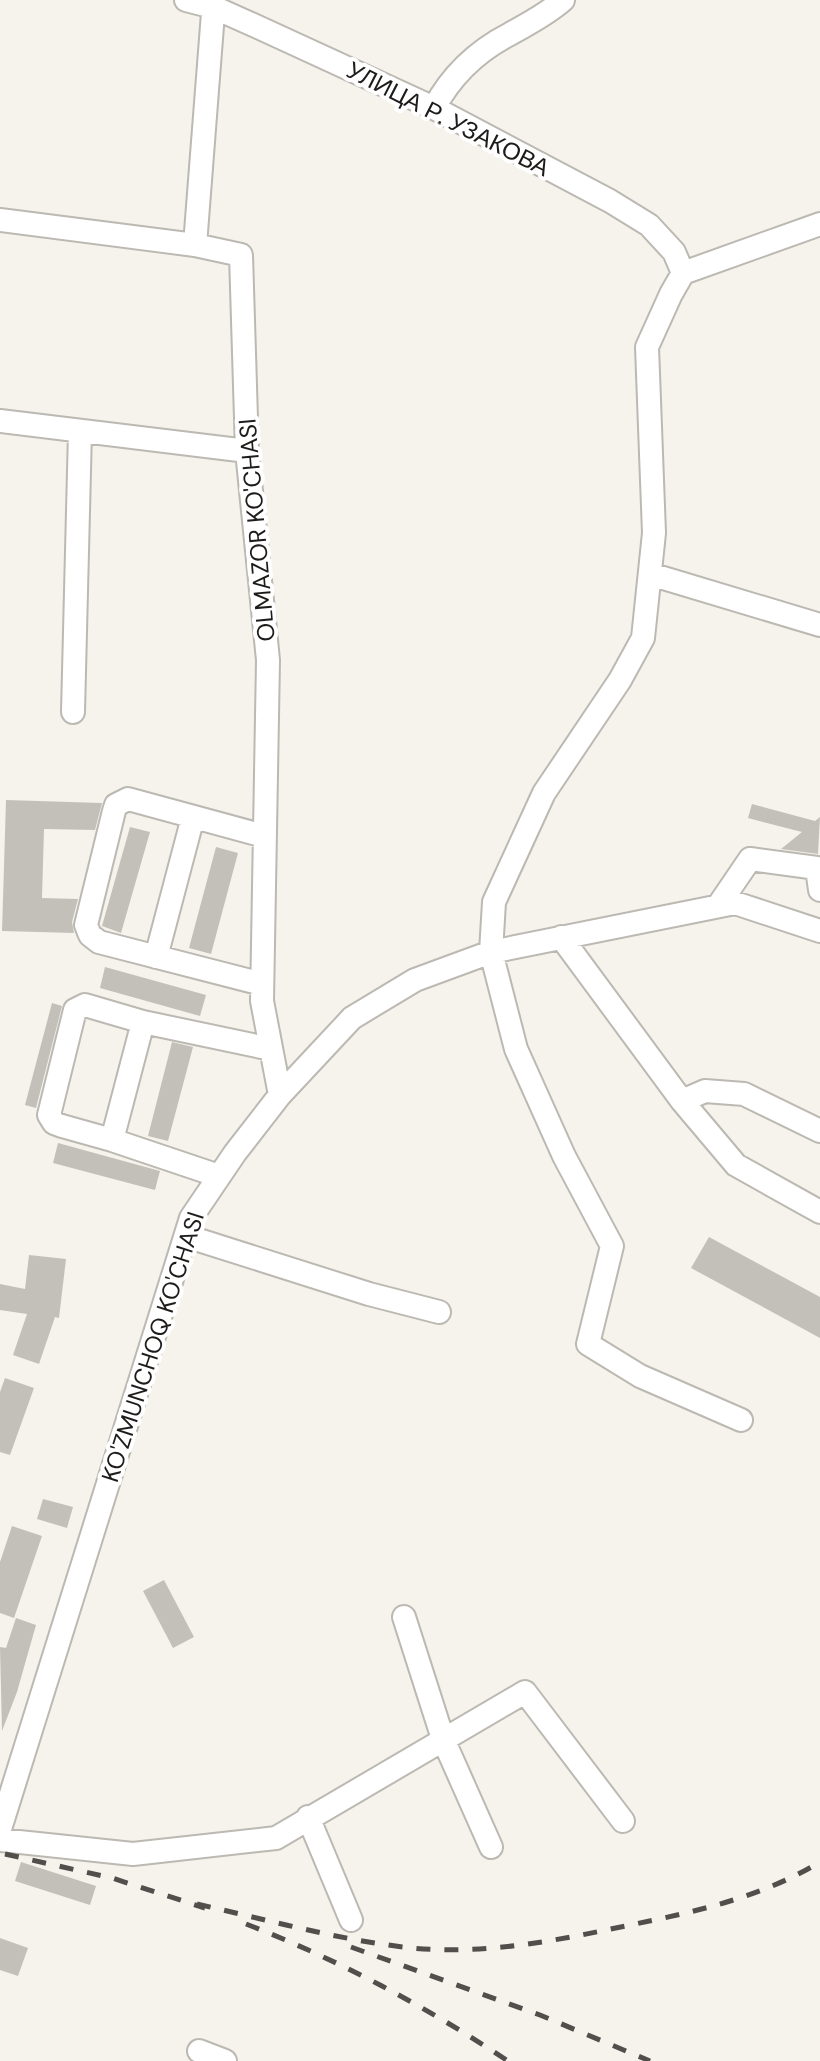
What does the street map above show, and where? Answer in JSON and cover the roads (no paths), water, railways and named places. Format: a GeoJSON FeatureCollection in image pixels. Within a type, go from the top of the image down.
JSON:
{"type":"FeatureCollection","features":[{"type":"Feature","properties":{"kind":"street","name":"УЛИЦА Р. УЗАКОВА"},"geometry":{"type":"LineString","coordinates":[[186,0],[214,4],[434,108],[649,225],[674,252],[683,273]]}},
{"type":"Feature","properties":{"kind":"street"},"geometry":{"type":"LineString","coordinates":[[434,108],[445,86],[471,60],[506,35],[545,16],[563,0]]}},
{"type":"Feature","properties":{"kind":"street"},"geometry":{"type":"LineString","coordinates":[[0,220],[195,245],[214,4]]}},
{"type":"Feature","properties":{"kind":"street"},"geometry":{"type":"LineString","coordinates":[[741,1420],[640,1376],[588,1344],[612,1246],[564,1156],[516,1049],[491,952],[494,902],[544,793],[620,680],[643,638],[654,533],[647,347],[671,294],[683,273],[820,224]]}},
{"type":"Feature","properties":{"kind":"street","name":"OLMAZOR KO'CHASI"},"geometry":{"type":"LineString","coordinates":[[195,245],[241,255],[247,451],[268,660],[262,1001],[280,1095]]}},
{"type":"Feature","properties":{"kind":"street"},"geometry":{"type":"LineString","coordinates":[[0,421],[247,451]]}},
{"type":"Feature","properties":{"kind":"street"},"geometry":{"type":"LineString","coordinates":[[73,712],[80,431]]}},
{"type":"Feature","properties":{"kind":"street"},"geometry":{"type":"LineString","coordinates":[[650,574],[820,625]]}},
{"type":"Feature","properties":{"kind":"street"},"geometry":{"type":"LineString","coordinates":[[262,984],[99,942],[90,935],[86,925],[116,805],[128,799],[264,836]]}},
{"type":"Feature","properties":{"kind":"street"},"geometry":{"type":"LineString","coordinates":[[156,957],[193,817]]}},
{"type":"Feature","properties":{"kind":"street"},"geometry":{"type":"LineString","coordinates":[[718,906],[750,859],[817,868],[820,890]]}},
{"type":"Feature","properties":{"kind":"street","name":"KO'ZMUNCHOQ KO'CHASI"},"geometry":{"type":"LineString","coordinates":[[1,1827],[191,1218],[280,1095],[352,1018],[415,980],[491,952],[735,903],[820,931]]}},
{"type":"Feature","properties":{"kind":"street"},"geometry":{"type":"LineString","coordinates":[[561,937],[682,1101],[736,1165],[820,1212]]}},
{"type":"Feature","properties":{"kind":"street"},"geometry":{"type":"LineString","coordinates":[[219,1176],[54,1123],[49,1115],[75,1010],[85,1005],[143,1022],[271,1049]]}},
{"type":"Feature","properties":{"kind":"street"},"geometry":{"type":"LineString","coordinates":[[112,1140],[143,1022]]}},
{"type":"Feature","properties":{"kind":"street"},"geometry":{"type":"LineString","coordinates":[[682,1101],[705,1091],[744,1094],[820,1131]]}},
{"type":"Feature","properties":{"kind":"street"},"geometry":{"type":"LineString","coordinates":[[186,1236],[369,1294],[439,1312]]}},
{"type":"Feature","properties":{"kind":"street"},"geometry":{"type":"LineString","coordinates":[[404,1617],[443,1739],[491,1847]]}},
{"type":"Feature","properties":{"kind":"street"},"geometry":{"type":"LineString","coordinates":[[1,1827],[133,1854],[276,1838],[525,1692],[623,1821]]}},
{"type":"Feature","properties":{"kind":"street"},"geometry":{"type":"LineString","coordinates":[[308,1817],[351,1920]]}},
{"type":"Feature","properties":{"kind":"street"},"geometry":{"type":"LineString","coordinates":[[199,2051],[225,2061]]}},
{"type":"Feature","properties":{"kind":"railway"},"geometry":{"type":"LineString","coordinates":[[5,1854],[112,1878],[205,1908]]}},
{"type":"Feature","properties":{"kind":"railway"},"geometry":{"type":"LineString","coordinates":[[197,1904],[364,1941],[419,1949],[480,1949],[570,1937],[703,1909],[775,1885],[820,1862]]}},
{"type":"Feature","properties":{"kind":"railway"},"geometry":{"type":"LineString","coordinates":[[246,1924],[381,1985],[508,2061]]}},
{"type":"Feature","properties":{"kind":"railway"},"geometry":{"type":"LineString","coordinates":[[351,1947],[540,2015],[650,2061]]}}]}
